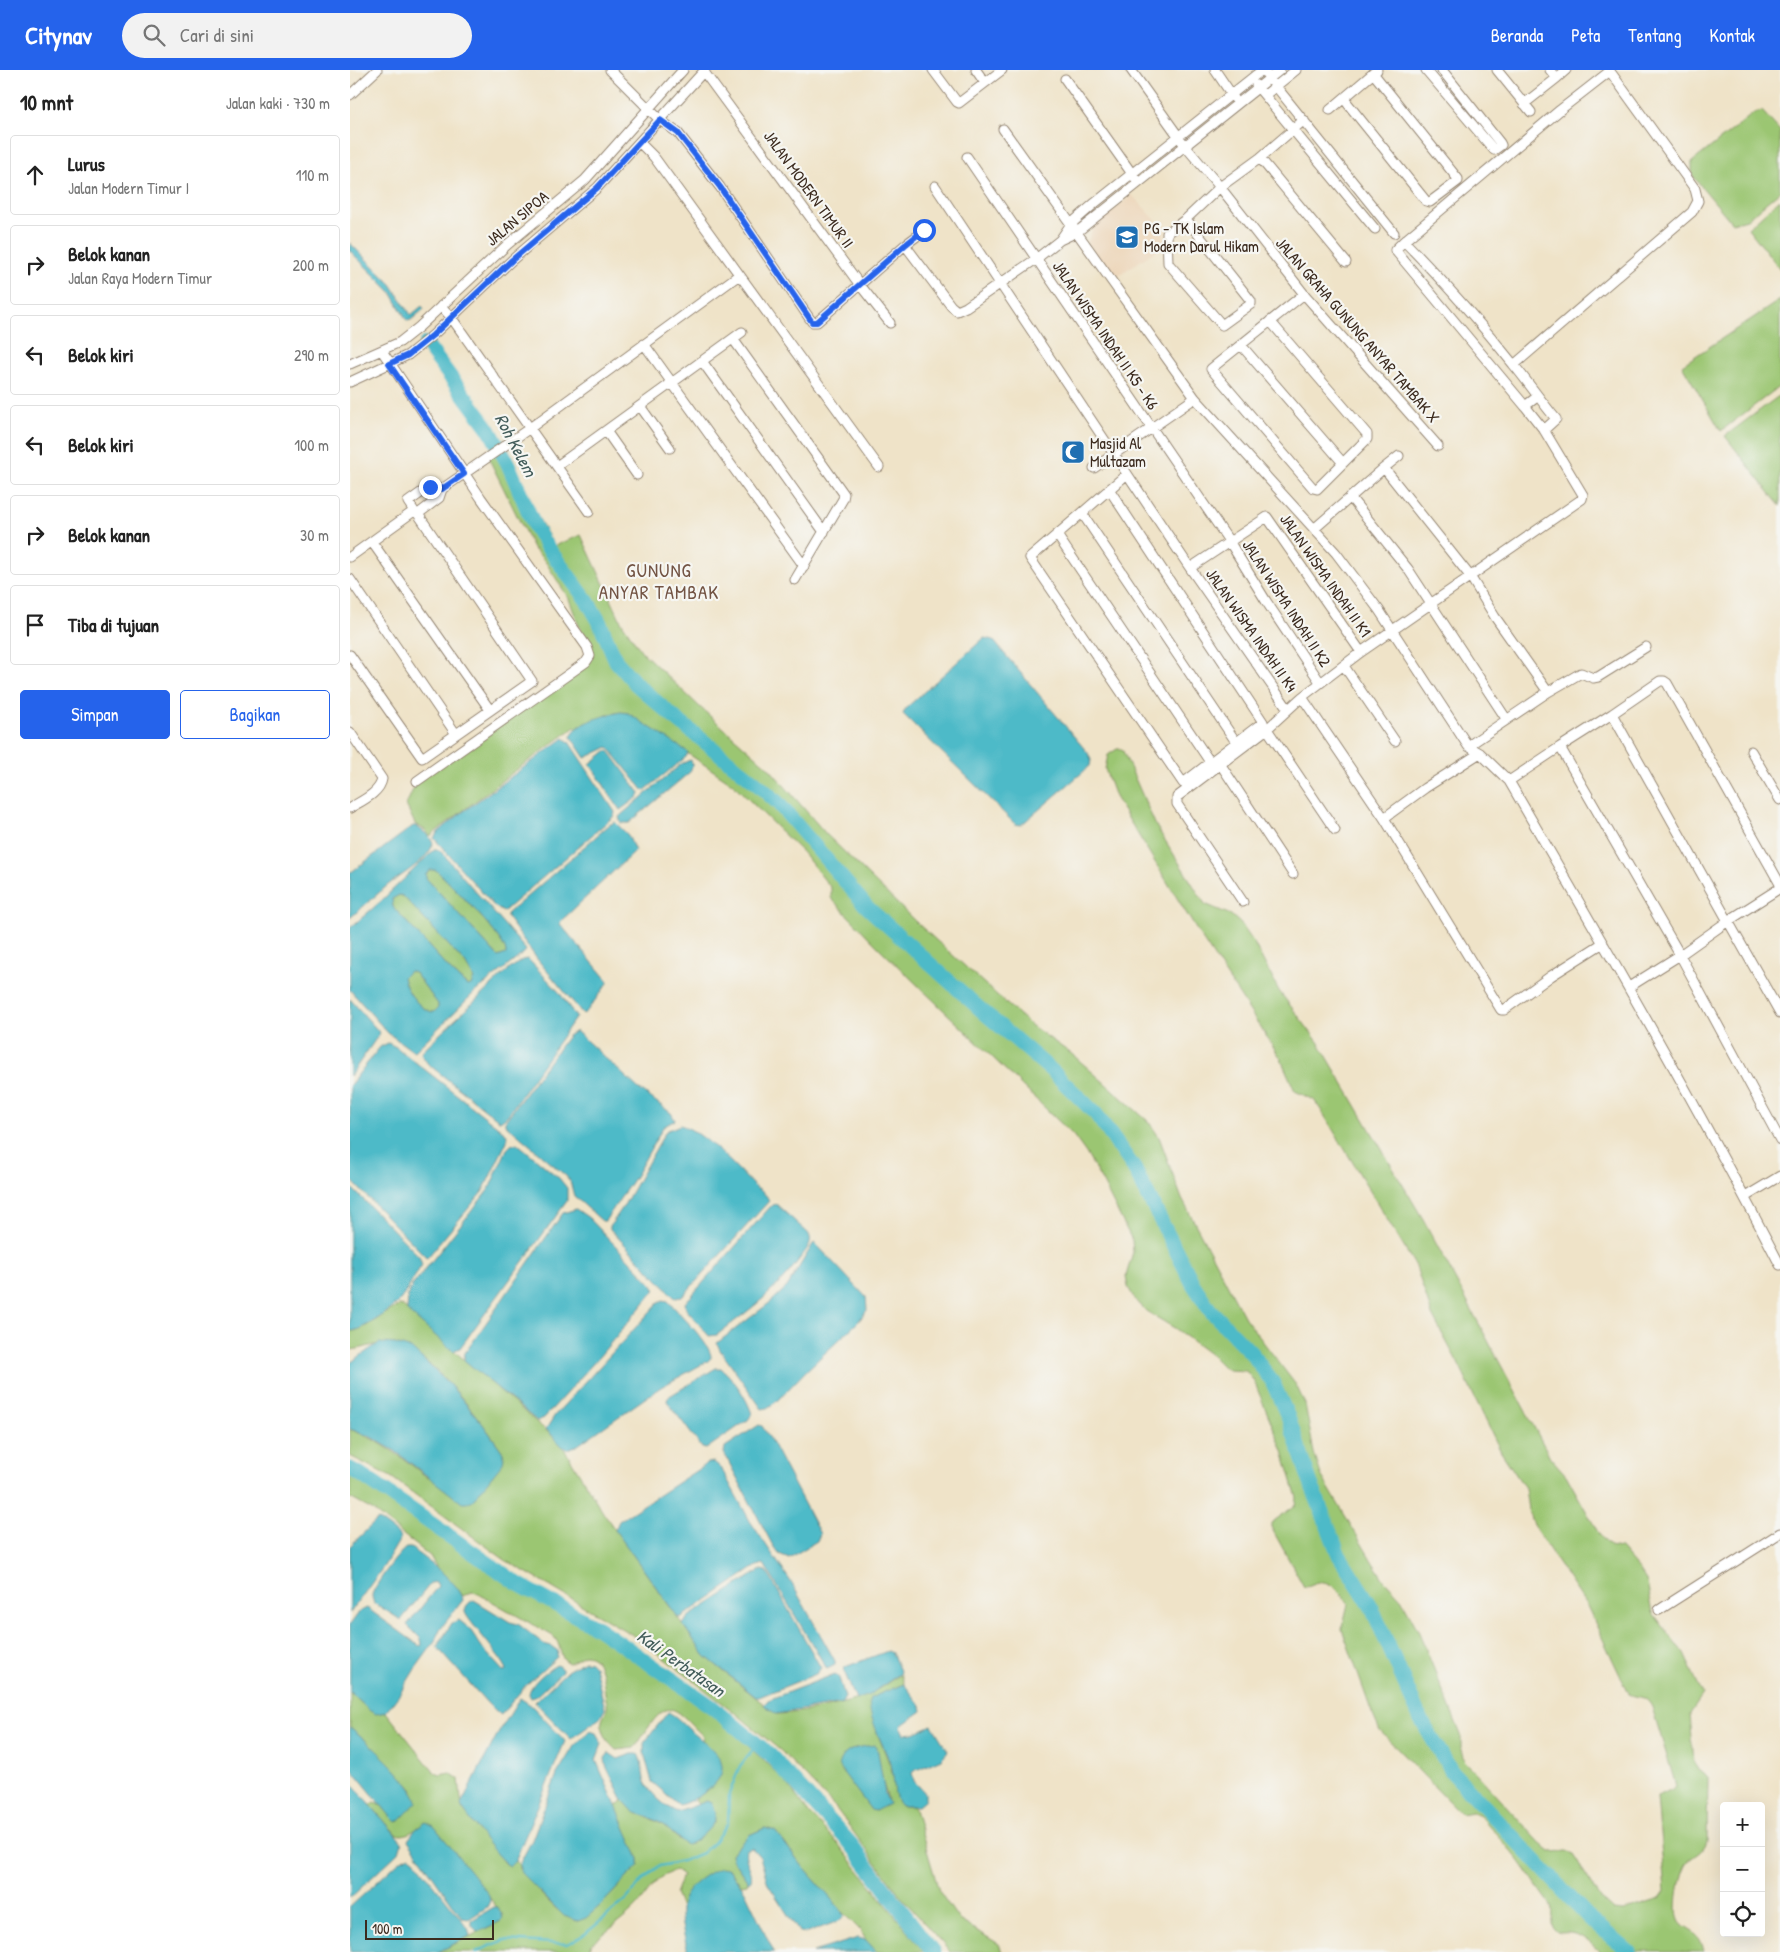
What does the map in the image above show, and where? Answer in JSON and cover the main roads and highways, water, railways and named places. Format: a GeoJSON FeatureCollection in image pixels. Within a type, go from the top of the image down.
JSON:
{"type":"FeatureCollection","features":[{"type":"Feature","properties":{"kind":"water"},"geometry":{"type":"Polygon","coordinates":[[[350,243],[391,284],[411,315],[422,306],[424,309],[407,321],[391,292],[350,251],[350,243]]]}},
{"type":"Feature","properties":{"kind":"water"},"geometry":{"type":"Polygon","coordinates":[[[984,638],[993,640],[1088,753],[1091,760],[1090,766],[1021,825],[1015,824],[903,714],[906,708],[984,638]]]}},
{"type":"Feature","properties":{"kind":"water"},"geometry":{"type":"Polygon","coordinates":[[[620,712],[628,713],[688,752],[686,757],[644,791],[608,747],[585,758],[571,737],[574,731],[585,723],[620,712]]]}},
{"type":"Feature","properties":{"kind":"water"},"geometry":{"type":"Polygon","coordinates":[[[564,738],[569,742],[615,812],[614,816],[503,912],[494,906],[434,838],[437,833],[460,814],[564,738]]]}},
{"type":"Feature","properties":{"kind":"water"},"geometry":{"type":"Polygon","coordinates":[[[606,751],[609,751],[640,793],[638,797],[620,810],[590,764],[606,751]]]}},
{"type":"Feature","properties":{"kind":"water"},"geometry":{"type":"Polygon","coordinates":[[[690,760],[693,765],[690,772],[629,823],[621,823],[619,817],[621,815],[681,764],[690,760]]]}},
{"type":"Feature","properties":{"kind":"water"},"geometry":{"type":"Polygon","coordinates":[[[615,822],[628,835],[635,851],[560,924],[608,981],[583,1014],[537,959],[507,917],[507,914],[609,825],[615,822]]]}},
{"type":"Feature","properties":{"kind":"water"},"geometry":{"type":"Polygon","coordinates":[[[413,826],[416,826],[428,835],[433,843],[427,855],[350,918],[350,873],[413,826]]]}},
{"type":"Feature","properties":{"kind":"water"},"geometry":{"type":"Polygon","coordinates":[[[434,850],[439,850],[526,950],[475,992],[414,1052],[388,1033],[350,990],[350,928],[434,850]],[[430,870],[426,874],[426,878],[498,957],[506,954],[498,937],[477,912],[436,870],[430,870]],[[399,895],[392,899],[393,907],[451,971],[467,986],[471,985],[474,978],[465,963],[403,896],[399,895]],[[409,971],[403,977],[407,988],[419,1004],[429,1011],[434,1012],[438,1008],[438,1004],[415,973],[409,971]]]}},
{"type":"Feature","properties":{"kind":"water"},"geometry":{"type":"Polygon","coordinates":[[[528,959],[559,992],[576,1017],[507,1116],[500,1121],[428,1064],[421,1054],[424,1049],[507,971],[522,960],[528,959]]]}},
{"type":"Feature","properties":{"kind":"water"},"geometry":{"type":"Polygon","coordinates":[[[350,999],[380,1033],[350,1076],[350,999]]]}},
{"type":"Feature","properties":{"kind":"water"},"geometry":{"type":"Polygon","coordinates":[[[576,1031],[639,1089],[671,1113],[675,1120],[663,1127],[636,1175],[605,1221],[602,1221],[574,1196],[570,1181],[566,1176],[505,1124],[505,1121],[568,1036],[576,1031]]]}},
{"type":"Feature","properties":{"kind":"water"},"geometry":{"type":"Polygon","coordinates":[[[388,1043],[396,1047],[507,1134],[507,1141],[483,1191],[427,1258],[350,1179],[350,1085],[380,1047],[388,1043]]]}},
{"type":"Feature","properties":{"kind":"water"},"geometry":{"type":"Polygon","coordinates":[[[680,1125],[709,1142],[769,1201],[682,1297],[675,1298],[610,1229],[610,1226],[623,1207],[666,1131],[680,1125]]]}},
{"type":"Feature","properties":{"kind":"water"},"geometry":{"type":"Polygon","coordinates":[[[517,1143],[559,1178],[567,1188],[567,1201],[460,1348],[453,1351],[407,1311],[408,1295],[412,1286],[489,1189],[507,1149],[517,1143]]]}},
{"type":"Feature","properties":{"kind":"water"},"geometry":{"type":"Polygon","coordinates":[[[350,1186],[419,1256],[422,1265],[405,1293],[395,1305],[368,1324],[350,1331],[350,1186]]]}},
{"type":"Feature","properties":{"kind":"water"},"geometry":{"type":"Polygon","coordinates":[[[776,1204],[808,1233],[810,1236],[809,1245],[792,1269],[772,1290],[717,1335],[709,1336],[686,1309],[685,1303],[771,1206],[776,1204]]]}},
{"type":"Feature","properties":{"kind":"water"},"geometry":{"type":"Polygon","coordinates":[[[576,1209],[589,1218],[652,1284],[655,1290],[544,1418],[537,1421],[464,1360],[465,1353],[563,1213],[576,1209]]]}},
{"type":"Feature","properties":{"kind":"water"},"geometry":{"type":"Polygon","coordinates":[[[815,1243],[866,1297],[867,1310],[858,1322],[776,1402],[762,1409],[717,1343],[772,1301],[787,1287],[815,1243]]]}},
{"type":"Feature","properties":{"kind":"water"},"geometry":{"type":"Polygon","coordinates":[[[663,1300],[668,1301],[694,1329],[706,1345],[711,1358],[661,1387],[578,1445],[568,1449],[563,1447],[546,1429],[555,1415],[659,1302],[663,1300]]]}},
{"type":"Feature","properties":{"kind":"water"},"geometry":{"type":"Polygon","coordinates":[[[379,1343],[395,1344],[412,1349],[450,1385],[482,1423],[502,1451],[504,1456],[503,1463],[473,1500],[462,1503],[395,1451],[369,1436],[350,1429],[350,1363],[379,1343]]]}},
{"type":"Feature","properties":{"kind":"water"},"geometry":{"type":"Polygon","coordinates":[[[716,1368],[721,1368],[735,1383],[752,1414],[748,1420],[706,1449],[702,1448],[667,1401],[668,1397],[716,1368]]]}},
{"type":"Feature","properties":{"kind":"water"},"geometry":{"type":"Polygon","coordinates":[[[759,1425],[762,1426],[769,1437],[820,1534],[817,1541],[789,1558],[779,1554],[773,1546],[724,1453],[725,1447],[759,1425]]]}},
{"type":"Feature","properties":{"kind":"water"},"geometry":{"type":"Polygon","coordinates":[[[714,1462],[721,1468],[750,1521],[791,1582],[835,1661],[835,1665],[827,1669],[764,1564],[757,1566],[680,1618],[615,1530],[619,1521],[708,1463],[714,1462]]]}},
{"type":"Feature","properties":{"kind":"water"},"geometry":{"type":"Polygon","coordinates":[[[377,1520],[398,1534],[400,1539],[384,1566],[350,1613],[350,1546],[377,1520]]]}},
{"type":"Feature","properties":{"kind":"water"},"geometry":{"type":"Polygon","coordinates":[[[406,1548],[411,1548],[449,1579],[461,1593],[463,1600],[441,1628],[434,1643],[399,1695],[386,1712],[376,1714],[370,1711],[350,1692],[350,1625],[360,1611],[367,1608],[420,1646],[422,1645],[421,1639],[407,1625],[438,1586],[436,1582],[431,1583],[401,1620],[374,1603],[372,1598],[382,1577],[406,1548]]]}},
{"type":"Feature","properties":{"kind":"water"},"geometry":{"type":"Polygon","coordinates":[[[761,1570],[766,1571],[770,1577],[821,1668],[816,1674],[756,1697],[705,1656],[683,1625],[688,1617],[761,1570]]]}},
{"type":"Feature","properties":{"kind":"water"},"geometry":{"type":"Polygon","coordinates":[[[474,1600],[510,1622],[518,1624],[544,1644],[558,1651],[557,1657],[526,1685],[501,1715],[489,1705],[437,1647],[452,1623],[459,1620],[469,1628],[484,1650],[503,1671],[507,1670],[465,1612],[468,1604],[474,1600]]]}},
{"type":"Feature","properties":{"kind":"water"},"geometry":{"type":"Polygon","coordinates":[[[888,1651],[892,1653],[901,1673],[869,1695],[856,1700],[844,1671],[845,1667],[888,1651]]]}},
{"type":"Feature","properties":{"kind":"water"},"geometry":{"type":"Polygon","coordinates":[[[584,1661],[590,1662],[595,1667],[605,1709],[600,1718],[571,1739],[535,1702],[567,1671],[584,1661]]]}},
{"type":"Feature","properties":{"kind":"water"},"geometry":{"type":"Polygon","coordinates":[[[557,1665],[562,1669],[562,1672],[535,1697],[531,1698],[530,1690],[536,1681],[544,1673],[557,1665]]]}},
{"type":"Feature","properties":{"kind":"water"},"geometry":{"type":"Polygon","coordinates":[[[835,1674],[839,1678],[845,1697],[842,1703],[776,1714],[764,1705],[768,1700],[835,1674]]]}},
{"type":"Feature","properties":{"kind":"water"},"geometry":{"type":"Polygon","coordinates":[[[904,1684],[921,1706],[922,1711],[902,1725],[901,1728],[904,1734],[914,1733],[932,1725],[948,1751],[941,1759],[912,1773],[914,1781],[925,1793],[925,1800],[918,1806],[901,1806],[896,1798],[891,1765],[873,1721],[869,1704],[870,1698],[904,1684]]]}},
{"type":"Feature","properties":{"kind":"water"},"geometry":{"type":"Polygon","coordinates":[[[520,1698],[532,1706],[565,1741],[515,1861],[510,1866],[493,1849],[462,1808],[461,1804],[496,1737],[520,1698]]]}},
{"type":"Feature","properties":{"kind":"water"},"geometry":{"type":"Polygon","coordinates":[[[668,1712],[713,1750],[721,1762],[722,1769],[720,1777],[709,1790],[679,1805],[652,1782],[644,1753],[644,1743],[668,1712]]]}},
{"type":"Feature","properties":{"kind":"water"},"geometry":{"type":"Polygon","coordinates":[[[350,1727],[389,1763],[415,1795],[417,1802],[400,1820],[396,1822],[391,1817],[350,1767],[350,1727]]]}},
{"type":"Feature","properties":{"kind":"water"},"geometry":{"type":"Polygon","coordinates":[[[590,1731],[596,1733],[602,1744],[596,1760],[639,1859],[639,1865],[602,1904],[586,1918],[578,1921],[564,1916],[521,1873],[519,1865],[532,1840],[557,1774],[574,1746],[590,1731]]]}},
{"type":"Feature","properties":{"kind":"water"},"geometry":{"type":"Polygon","coordinates":[[[875,1745],[878,1752],[885,1794],[889,1804],[875,1811],[871,1810],[839,1767],[847,1752],[875,1745]]]}},
{"type":"Feature","properties":{"kind":"water"},"geometry":{"type":"Polygon","coordinates":[[[609,1753],[618,1759],[638,1754],[647,1786],[669,1808],[678,1812],[707,1801],[711,1803],[715,1816],[712,1825],[699,1838],[686,1845],[662,1824],[647,1816],[636,1813],[623,1800],[606,1766],[605,1758],[609,1753]]]}},
{"type":"Feature","properties":{"kind":"water"},"geometry":{"type":"Polygon","coordinates":[[[350,1781],[402,1842],[399,1852],[350,1898],[350,1781]]]}},
{"type":"Feature","properties":{"kind":"water"},"geometry":{"type":"Polygon","coordinates":[[[426,1822],[434,1826],[489,1895],[490,1901],[487,1907],[469,1919],[462,1918],[408,1840],[416,1829],[426,1822]]]}},
{"type":"Feature","properties":{"kind":"water"},"geometry":{"type":"Polygon","coordinates":[[[765,1828],[775,1831],[840,1909],[844,1916],[841,1920],[807,1933],[799,1932],[768,1884],[760,1857],[752,1848],[746,1850],[745,1854],[752,1876],[748,1882],[732,1859],[731,1854],[749,1835],[765,1828]]]}},
{"type":"Feature","properties":{"kind":"water"},"geometry":{"type":"Polygon","coordinates":[[[410,1856],[468,1928],[470,1936],[438,1952],[350,1952],[350,1907],[401,1860],[410,1856]]]}},
{"type":"Feature","properties":{"kind":"water"},"geometry":{"type":"Polygon","coordinates":[[[720,1868],[729,1869],[745,1891],[774,1952],[688,1952],[681,1920],[682,1902],[694,1884],[707,1874],[720,1868]]]}},
{"type":"Feature","properties":{"kind":"water"},"geometry":{"type":"Polygon","coordinates":[[[494,1907],[498,1907],[503,1918],[501,1921],[478,1932],[472,1926],[472,1920],[494,1907]]]}},
{"type":"Feature","properties":{"kind":"water"},"geometry":{"type":"Polygon","coordinates":[[[858,1938],[866,1940],[877,1952],[813,1952],[858,1938]]]}},
{"type":"Feature","properties":{"kind":"waterway","name":"Roh Kelem"},"geometry":{"type":"LineString","coordinates":[[426,344],[489,429],[508,464],[535,527],[545,544],[588,602],[599,621],[616,661],[636,684],[778,803],[866,906],[1051,1070],[1096,1114],[1134,1168],[1193,1284],[1210,1310],[1253,1355],[1273,1383],[1288,1417],[1310,1481],[1339,1555],[1371,1606],[1420,1718],[1452,1772],[1589,1918],[1629,1952]]}},
{"type":"Feature","properties":{"kind":"waterway","name":"Kali Perbatasan"},"geometry":{"type":"LineString","coordinates":[[350,1469],[360,1474],[518,1584],[598,1628],[711,1706],[757,1744],[770,1755],[851,1844],[933,1952]]}},
{"type":"Feature","properties":{"kind":"waterway"},"geometry":{"type":"LineString","coordinates":[[476,1952],[504,1940],[568,1944],[585,1934],[626,1900],[644,1879],[659,1866],[683,1861],[702,1853],[713,1843],[728,1823],[729,1794],[740,1766],[757,1744]]}},
{"type":"Feature","properties":{"kind":"place","name":"PG - TK Islam Modern Darul Hikam"},"geometry":{"type":"Point","coordinates":[1127,237]}},
{"type":"Feature","properties":{"kind":"place","name":"Masjid Al Multazam"},"geometry":{"type":"Point","coordinates":[1073,452]}},
{"type":"Feature","properties":{"kind":"district","name":"GUNUNG ANYAR TAMBAK"},"geometry":{"type":"Point","coordinates":[659,581]}}]}
